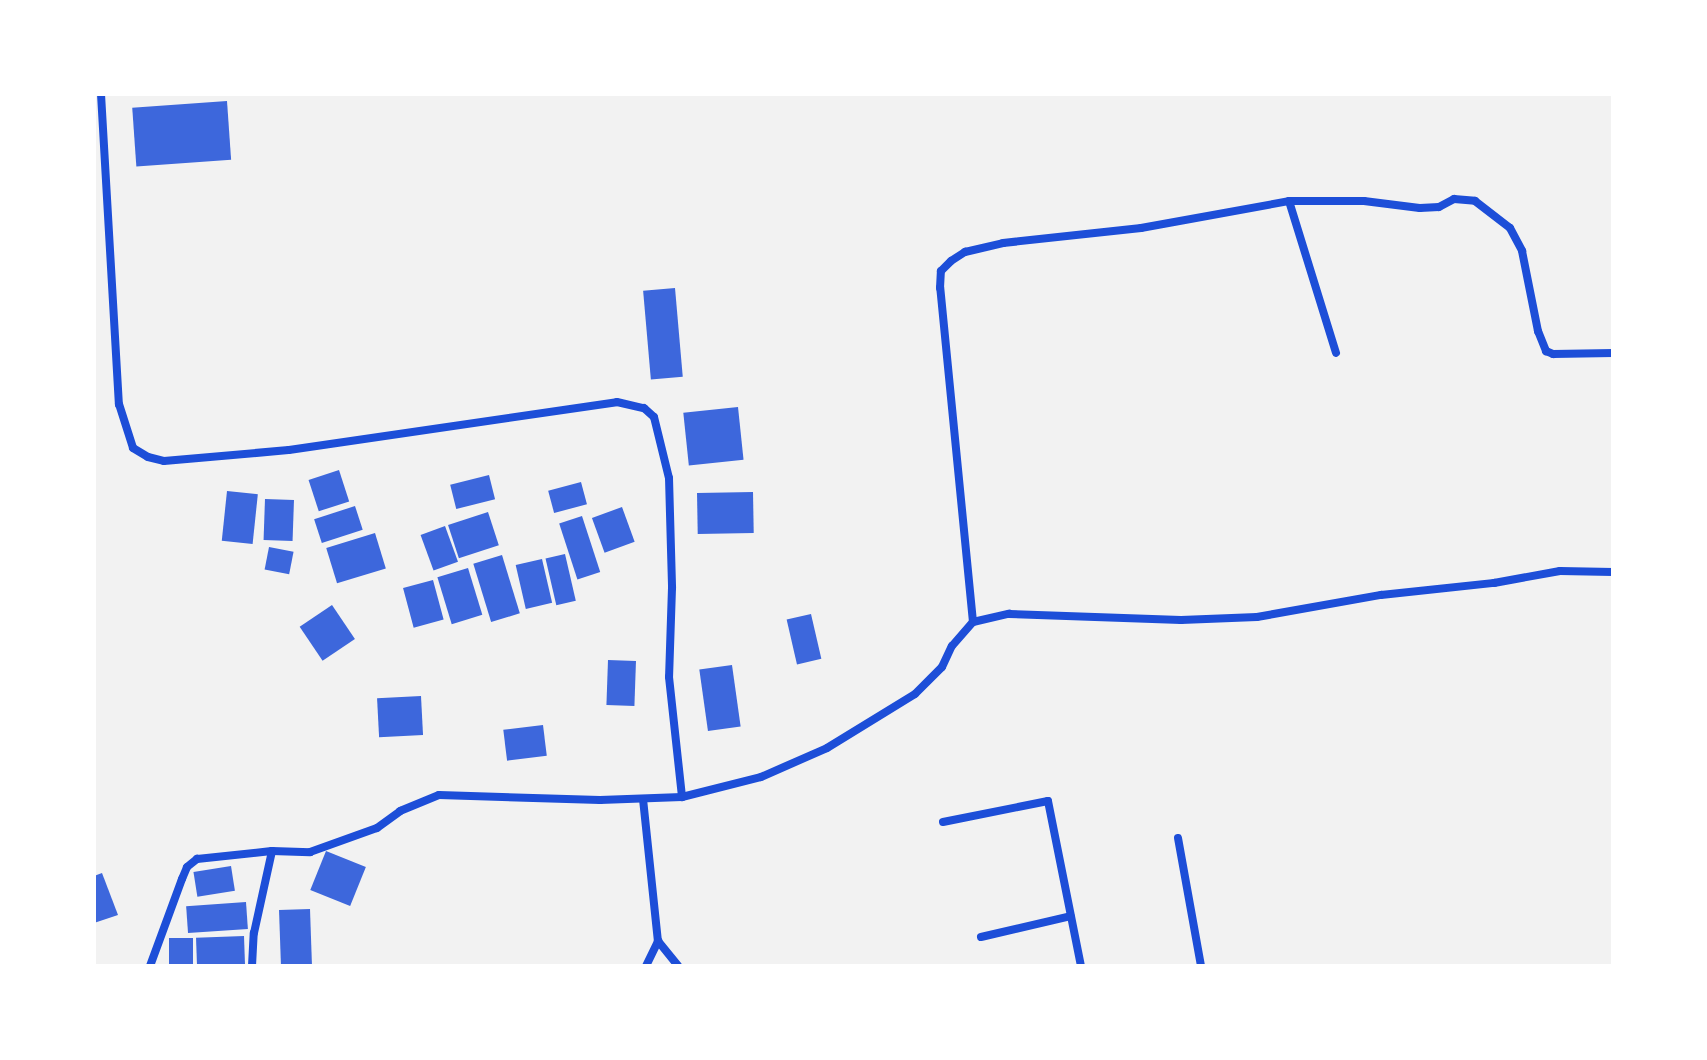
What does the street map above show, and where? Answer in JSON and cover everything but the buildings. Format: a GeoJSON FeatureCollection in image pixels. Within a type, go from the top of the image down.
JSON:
{"type":"FeatureCollection","features":[{"type":"Feature","properties":{"kind":"street"},"geometry":{"type":"LineString","coordinates":[[101,94],[119,404],[133,448],[148,457],[164,461],[289,450],[617,402],[644,408],[654,417],[669,478],[672,588],[669,677],[682,797]]}},
{"type":"Feature","properties":{"kind":"street"},"geometry":{"type":"LineString","coordinates":[[973,622],[940,288],[941,271],[965,252],[1141,228],[1289,201],[1364,201],[1420,208],[1439,207],[1454,199],[1475,201],[1510,228],[1522,251],[1538,331],[1546,351],[1553,354],[1613,353]]}},
{"type":"Feature","properties":{"kind":"street"},"geometry":{"type":"LineString","coordinates":[[1289,201],[1336,353]]}},
{"type":"Feature","properties":{"kind":"street"},"geometry":{"type":"LineString","coordinates":[[150,966],[187,867],[197,859],[272,851],[310,852],[377,828],[421,800],[439,795],[682,797],[761,777],[827,748],[885,713],[931,679],[973,622],[1009,614],[1181,620],[1257,617],[1381,595],[1494,583],[1560,571],[1613,572]]}},
{"type":"Feature","properties":{"kind":"street"},"geometry":{"type":"LineString","coordinates":[[643,799],[658,941],[646,966]]}},
{"type":"Feature","properties":{"kind":"street"},"geometry":{"type":"LineString","coordinates":[[943,822],[1048,801],[1081,966]]}},
{"type":"Feature","properties":{"kind":"street"},"geometry":{"type":"LineString","coordinates":[[1178,838],[1201,966]]}},
{"type":"Feature","properties":{"kind":"street"},"geometry":{"type":"LineString","coordinates":[[252,966],[254,933],[272,851]]}},
{"type":"Feature","properties":{"kind":"street"},"geometry":{"type":"LineString","coordinates":[[981,937],[1071,916]]}},
{"type":"Feature","properties":{"kind":"street"},"geometry":{"type":"LineString","coordinates":[[658,941],[678,966]]}}]}
